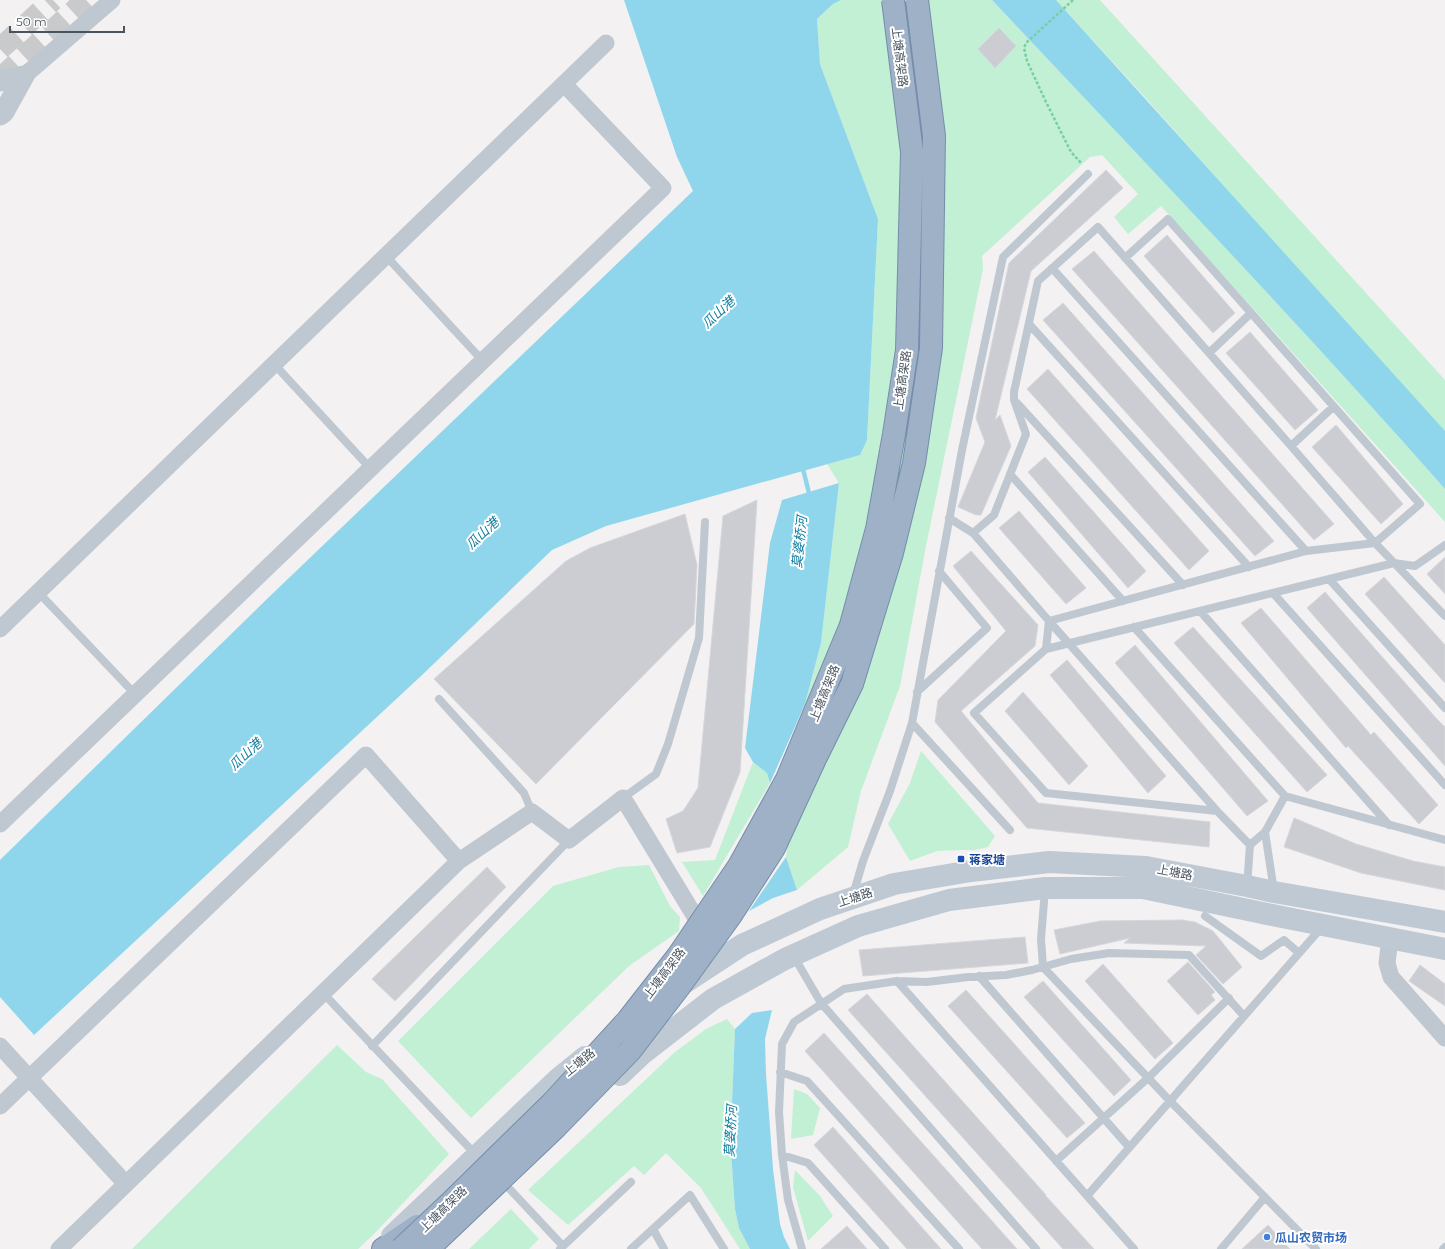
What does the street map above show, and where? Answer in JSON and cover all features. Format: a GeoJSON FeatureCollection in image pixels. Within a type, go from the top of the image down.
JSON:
{"type":"FeatureCollection","features":[{"type":"Feature","properties":{"kind":"highway","name":"上塘高架路"},"geometry":{"type":"LineString","coordinates":[[401,1249],[553,1102],[623,1026],[678,956],[739,866],[787,779],[851,625],[877,529],[907,350],[912,152],[893,0]]}},
{"type":"Feature","properties":{"kind":"highway","name":"上塘高架路"},"geometry":{"type":"LineString","coordinates":[[434,1246],[556,1127],[630,1051],[679,987],[731,915],[774,848],[815,759],[852,684],[892,553],[914,463],[931,348],[934,136],[917,0]]}},
{"type":"Feature","properties":{"kind":"highway"},"geometry":{"type":"LineString","coordinates":[[383,1249],[449,1204]]}},
{"type":"Feature","properties":{"kind":"main road","name":"上塘路"},"geometry":{"type":"LineString","coordinates":[[378,1249],[559,1078],[658,999],[742,945],[820,909],[852,898],[902,883],[971,871],[1049,862],[1146,867],[1274,892],[1445,922]]}},
{"type":"Feature","properties":{"kind":"main road","name":"上塘路"},"geometry":{"type":"LineString","coordinates":[[434,1246],[642,1054],[713,1000],[793,955],[858,926],[949,900],[1045,888],[1143,888],[1445,949]]}},
{"type":"Feature","properties":{"kind":"street"},"geometry":{"type":"LineString","coordinates":[[0,115],[4,112],[24,76],[112,0]]}},
{"type":"Feature","properties":{"kind":"street"},"geometry":{"type":"LineString","coordinates":[[0,629],[606,43]]}},
{"type":"Feature","properties":{"kind":"street"},"geometry":{"type":"LineString","coordinates":[[0,81],[24,76]]}},
{"type":"Feature","properties":{"kind":"street"},"geometry":{"type":"LineString","coordinates":[[0,824],[663,188],[564,84]]}},
{"type":"Feature","properties":{"kind":"street"},"geometry":{"type":"LineString","coordinates":[[0,1106],[366,754],[459,861]]}},
{"type":"Feature","properties":{"kind":"street"},"geometry":{"type":"LineString","coordinates":[[59,1249],[459,861],[532,812],[569,840],[623,798],[720,959]]}},
{"type":"Feature","properties":{"kind":"street"},"geometry":{"type":"LineString","coordinates":[[1390,938],[1387,963],[1391,977],[1445,1038]]}},
{"type":"Feature","properties":{"kind":"street"},"geometry":{"type":"LineString","coordinates":[[2,1052],[29,1078],[126,1184]]}},
{"type":"Feature","properties":{"kind":"lane"},"geometry":{"type":"LineString","coordinates":[[852,898],[862,861],[890,791],[912,723],[962,450],[1003,257],[1088,174]]}},
{"type":"Feature","properties":{"kind":"lane"},"geometry":{"type":"LineString","coordinates":[[1049,621],[1306,551],[1375,543],[1420,504],[1333,408],[1168,219],[1125,258]]}},
{"type":"Feature","properties":{"kind":"lane"},"geometry":{"type":"LineString","coordinates":[[973,533],[994,515],[1026,434],[1014,400],[1014,392],[1038,281],[1098,227],[1375,543],[1445,616]]}},
{"type":"Feature","properties":{"kind":"lane"},"geometry":{"type":"LineString","coordinates":[[386,256],[482,360]]}},
{"type":"Feature","properties":{"kind":"lane"},"geometry":{"type":"LineString","coordinates":[[1052,268],[1306,551]]}},
{"type":"Feature","properties":{"kind":"lane"},"geometry":{"type":"LineString","coordinates":[[1209,353],[1250,314]]}},
{"type":"Feature","properties":{"kind":"lane"},"geometry":{"type":"LineString","coordinates":[[1029,324],[1249,567]]}},
{"type":"Feature","properties":{"kind":"lane"},"geometry":{"type":"LineString","coordinates":[[274,364],[370,468]]}},
{"type":"Feature","properties":{"kind":"lane"},"geometry":{"type":"LineString","coordinates":[[1014,400],[1182,586]]}},
{"type":"Feature","properties":{"kind":"lane"},"geometry":{"type":"LineString","coordinates":[[1291,446],[1333,408]]}},
{"type":"Feature","properties":{"kind":"lane"},"geometry":{"type":"LineString","coordinates":[[1010,474],[1123,601]]}},
{"type":"Feature","properties":{"kind":"lane"},"geometry":{"type":"LineString","coordinates":[[949,518],[973,533],[1217,811],[1250,845]]}},
{"type":"Feature","properties":{"kind":"lane"},"geometry":{"type":"LineString","coordinates":[[623,798],[656,774],[668,744],[699,638],[705,522]]}},
{"type":"Feature","properties":{"kind":"lane"},"geometry":{"type":"LineString","coordinates":[[1217,811],[1046,793],[974,713],[1046,649],[1394,563],[1415,566],[1445,545]]}},
{"type":"Feature","properties":{"kind":"lane"},"geometry":{"type":"LineString","coordinates":[[917,692],[987,628],[939,571]]}},
{"type":"Feature","properties":{"kind":"lane"},"geometry":{"type":"LineString","coordinates":[[1329,579],[1445,708]]}},
{"type":"Feature","properties":{"kind":"lane"},"geometry":{"type":"LineString","coordinates":[[38,592],[135,694]]}},
{"type":"Feature","properties":{"kind":"lane"},"geometry":{"type":"LineString","coordinates":[[1273,593],[1445,785]]}},
{"type":"Feature","properties":{"kind":"lane"},"geometry":{"type":"LineString","coordinates":[[1200,611],[1390,825]]}},
{"type":"Feature","properties":{"kind":"lane"},"geometry":{"type":"LineString","coordinates":[[1046,649],[1049,621]]}},
{"type":"Feature","properties":{"kind":"lane"},"geometry":{"type":"LineString","coordinates":[[1134,628],[1285,796],[1445,840]]}},
{"type":"Feature","properties":{"kind":"lane"},"geometry":{"type":"LineString","coordinates":[[438,698],[524,793],[532,812]]}},
{"type":"Feature","properties":{"kind":"lane"},"geometry":{"type":"LineString","coordinates":[[912,723],[1010,830]]}},
{"type":"Feature","properties":{"kind":"lane"},"geometry":{"type":"LineString","coordinates":[[1247,886],[1250,845],[1265,832],[1285,796]]}},
{"type":"Feature","properties":{"kind":"lane"},"geometry":{"type":"LineString","coordinates":[[1265,832],[1274,892]]}},
{"type":"Feature","properties":{"kind":"lane"},"geometry":{"type":"LineString","coordinates":[[372,1046],[569,840]]}},
{"type":"Feature","properties":{"kind":"lane"},"geometry":{"type":"LineString","coordinates":[[1045,888],[1042,939],[1043,967],[1170,1101],[1316,1249]]}},
{"type":"Feature","properties":{"kind":"lane"},"geometry":{"type":"LineString","coordinates":[[1205,916],[1261,956],[1284,940],[1299,952]]}},
{"type":"Feature","properties":{"kind":"lane"},"geometry":{"type":"LineString","coordinates":[[1087,1196],[1323,925]]}},
{"type":"Feature","properties":{"kind":"lane"},"geometry":{"type":"LineString","coordinates":[[802,1249],[788,1200],[782,1155],[778,1112],[782,1044],[794,1022],[844,989],[897,982],[927,982],[979,976],[1006,976],[1071,959],[1109,953],[1190,955],[1244,1016]]}},
{"type":"Feature","properties":{"kind":"lane"},"geometry":{"type":"LineString","coordinates":[[793,955],[821,1004],[1036,1249]]}},
{"type":"Feature","properties":{"kind":"lane"},"geometry":{"type":"LineString","coordinates":[[979,976],[1129,1147]]}},
{"type":"Feature","properties":{"kind":"lane"},"geometry":{"type":"LineString","coordinates":[[897,982],[1134,1249]]}},
{"type":"Feature","properties":{"kind":"lane"},"geometry":{"type":"LineString","coordinates":[[323,993],[477,1156]]}},
{"type":"Feature","properties":{"kind":"lane"},"geometry":{"type":"LineString","coordinates":[[1056,1161],[1148,1078],[1228,998]]}},
{"type":"Feature","properties":{"kind":"lane"},"geometry":{"type":"LineString","coordinates":[[780,1072],[807,1081],[959,1249]]}},
{"type":"Feature","properties":{"kind":"lane"},"geometry":{"type":"LineString","coordinates":[[782,1155],[808,1162],[885,1249]]}},
{"type":"Feature","properties":{"kind":"lane"},"geometry":{"type":"LineString","coordinates":[[504,1183],[561,1248],[631,1182]]}},
{"type":"Feature","properties":{"kind":"lane"},"geometry":{"type":"LineString","coordinates":[[631,1249],[690,1195],[724,1249]]}},
{"type":"Feature","properties":{"kind":"lane"},"geometry":{"type":"LineString","coordinates":[[1221,1249],[1265,1197]]}},
{"type":"Feature","properties":{"kind":"lane"},"geometry":{"type":"LineString","coordinates":[[653,1229],[664,1249]]}},
{"type":"Feature","properties":{"kind":"path"},"geometry":{"type":"LineString","coordinates":[[1073,0],[1026,43],[1024,48],[1027,61],[1071,152],[1088,171],[1088,174]]}},
{"type":"Feature","properties":{"kind":"green space"},"geometry":{"type":"Polygon","coordinates":[[[841,0],[992,0],[1334,365],[1445,489],[1445,522],[1161,206],[1128,234],[1114,217],[1138,194],[1102,155],[1090,157],[982,256],[983,269],[926,546],[900,686],[861,791],[848,847],[797,890],[786,857],[805,704],[821,643],[839,483],[827,464],[859,455],[867,440],[878,219],[820,64],[817,19],[833,4],[841,0]]]}},
{"type":"Feature","properties":{"kind":"green space"},"geometry":{"type":"Polygon","coordinates":[[[1056,0],[1100,0],[1445,380],[1445,435],[1143,95],[1056,0]]]}},
{"type":"Feature","properties":{"kind":"green space"},"geometry":{"type":"Polygon","coordinates":[[[921,751],[995,836],[988,847],[975,850],[937,851],[910,861],[888,824],[910,783],[921,751]]]}},
{"type":"Feature","properties":{"kind":"green space"},"geometry":{"type":"Polygon","coordinates":[[[753,762],[767,773],[770,783],[703,896],[682,862],[715,860],[753,762]]]}},
{"type":"Feature","properties":{"kind":"green space"},"geometry":{"type":"Polygon","coordinates":[[[649,865],[670,906],[680,917],[679,931],[629,966],[471,1118],[398,1041],[553,886],[619,867],[649,865]]]}},
{"type":"Feature","properties":{"kind":"green space"},"geometry":{"type":"Polygon","coordinates":[[[727,1019],[735,1029],[731,1152],[735,1209],[739,1228],[750,1249],[740,1249],[701,1188],[666,1153],[644,1175],[634,1166],[568,1225],[528,1190],[675,1052],[706,1029],[727,1019]]]}},
{"type":"Feature","properties":{"kind":"green space"},"geometry":{"type":"Polygon","coordinates":[[[337,1045],[366,1072],[382,1079],[449,1154],[375,1233],[358,1249],[132,1249],[337,1045]]]}},
{"type":"Feature","properties":{"kind":"green space"},"geometry":{"type":"Polygon","coordinates":[[[794,1089],[807,1094],[820,1108],[813,1135],[791,1139],[794,1089]]]}},
{"type":"Feature","properties":{"kind":"green space"},"geometry":{"type":"Polygon","coordinates":[[[795,1170],[820,1196],[833,1216],[808,1241],[793,1187],[795,1170]]]}},
{"type":"Feature","properties":{"kind":"green space"},"geometry":{"type":"Polygon","coordinates":[[[511,1209],[539,1239],[529,1249],[469,1249],[511,1209]]]}},
{"type":"Feature","properties":{"kind":"water","name":"瓜山港"},"geometry":{"type":"Polygon","coordinates":[[[624,0],[841,0],[833,4],[817,19],[820,64],[878,219],[867,440],[860,455],[606,526],[552,550],[420,677],[34,1035],[0,997],[0,860],[268,598],[693,191],[677,157],[624,0]]]}},
{"type":"Feature","properties":{"kind":"water"},"geometry":{"type":"Polygon","coordinates":[[[992,0],[1056,0],[1445,431],[1445,489],[1334,365],[992,0]]]}},
{"type":"Feature","properties":{"kind":"water"},"geometry":{"type":"Polygon","coordinates":[[[839,483],[821,643],[805,704],[770,783],[767,773],[753,762],[745,748],[770,543],[782,500],[839,483]]]}},
{"type":"Feature","properties":{"kind":"water"},"geometry":{"type":"Polygon","coordinates":[[[786,857],[797,890],[773,898],[749,911],[786,857]]]}},
{"type":"Feature","properties":{"kind":"water"},"geometry":{"type":"Polygon","coordinates":[[[772,1010],[765,1039],[773,1169],[780,1224],[790,1249],[750,1249],[739,1228],[735,1209],[731,1152],[735,1029],[752,1013],[772,1010]]]}},
{"type":"Feature","properties":{"kind":"building"},"geometry":{"type":"Polygon","coordinates":[[[999,28],[1016,46],[995,68],[978,49],[999,28]]]}},
{"type":"Feature","properties":{"kind":"building"},"geometry":{"type":"Polygon","coordinates":[[[1106,170],[1123,188],[1031,271],[995,420],[1000,415],[1011,446],[981,515],[976,515],[958,507],[985,442],[976,418],[1009,263],[1106,170]]]}},
{"type":"Feature","properties":{"kind":"building"},"geometry":{"type":"Polygon","coordinates":[[[1167,235],[1235,313],[1213,333],[1144,256],[1167,235]]]}},
{"type":"Feature","properties":{"kind":"building"},"geometry":{"type":"Polygon","coordinates":[[[1094,251],[1334,524],[1314,540],[1072,269],[1094,251]]]}},
{"type":"Feature","properties":{"kind":"building"},"geometry":{"type":"Polygon","coordinates":[[[1063,303],[1274,541],[1255,556],[1043,320],[1063,303]]]}},
{"type":"Feature","properties":{"kind":"building"},"geometry":{"type":"Polygon","coordinates":[[[1250,332],[1318,410],[1295,430],[1226,353],[1250,332]]]}},
{"type":"Feature","properties":{"kind":"building"},"geometry":{"type":"Polygon","coordinates":[[[1048,369],[1209,551],[1189,570],[1027,389],[1048,369]]]}},
{"type":"Feature","properties":{"kind":"building"},"geometry":{"type":"Polygon","coordinates":[[[1336,425],[1403,504],[1381,524],[1312,447],[1336,425]]]}},
{"type":"Feature","properties":{"kind":"building"},"geometry":{"type":"Polygon","coordinates":[[[1045,457],[1146,571],[1128,588],[1028,472],[1045,457]]]}},
{"type":"Feature","properties":{"kind":"building"},"geometry":{"type":"Polygon","coordinates":[[[757,500],[740,772],[710,847],[677,853],[666,819],[683,811],[698,788],[723,516],[757,500]]]}},
{"type":"Feature","properties":{"kind":"building"},"geometry":{"type":"Polygon","coordinates":[[[1019,511],[1086,588],[1066,604],[999,528],[1019,511]]]}},
{"type":"Feature","properties":{"kind":"building"},"geometry":{"type":"Polygon","coordinates":[[[685,514],[697,565],[694,624],[536,784],[434,679],[566,561],[590,548],[685,514]]]}},
{"type":"Feature","properties":{"kind":"building"},"geometry":{"type":"Polygon","coordinates":[[[971,551],[1038,625],[1035,646],[961,711],[1038,803],[1210,822],[1209,847],[1027,828],[935,722],[938,700],[1006,631],[953,566],[971,551]]]}},
{"type":"Feature","properties":{"kind":"building"},"geometry":{"type":"Polygon","coordinates":[[[1445,557],[1445,594],[1427,574],[1445,557]]]}},
{"type":"Feature","properties":{"kind":"building"},"geometry":{"type":"Polygon","coordinates":[[[1384,577],[1445,645],[1445,683],[1365,594],[1384,577]]]}},
{"type":"Feature","properties":{"kind":"building"},"geometry":{"type":"Polygon","coordinates":[[[1325,592],[1445,727],[1445,766],[1307,608],[1325,592]]]}},
{"type":"Feature","properties":{"kind":"building"},"geometry":{"type":"Polygon","coordinates":[[[1261,608],[1371,735],[1374,732],[1438,805],[1419,824],[1348,746],[1346,748],[1241,623],[1261,608]]]}},
{"type":"Feature","properties":{"kind":"building"},"geometry":{"type":"Polygon","coordinates":[[[1193,627],[1327,775],[1307,792],[1174,643],[1193,627]]]}},
{"type":"Feature","properties":{"kind":"building"},"geometry":{"type":"Polygon","coordinates":[[[1135,645],[1268,801],[1247,816],[1115,663],[1135,645]]]}},
{"type":"Feature","properties":{"kind":"building"},"geometry":{"type":"Polygon","coordinates":[[[1067,660],[1166,776],[1148,793],[1050,675],[1067,660]]]}},
{"type":"Feature","properties":{"kind":"building"},"geometry":{"type":"Polygon","coordinates":[[[1023,692],[1088,766],[1069,785],[1005,711],[1023,692]]]}},
{"type":"Feature","properties":{"kind":"building"},"geometry":{"type":"Polygon","coordinates":[[[1294,818],[1356,844],[1413,861],[1445,867],[1445,890],[1361,873],[1284,847],[1294,818]]]}},
{"type":"Feature","properties":{"kind":"building"},"geometry":{"type":"Polygon","coordinates":[[[487,867],[506,887],[395,1001],[372,979],[487,867]]]}},
{"type":"Feature","properties":{"kind":"building"},"geometry":{"type":"Polygon","coordinates":[[[1182,920],[1195,922],[1213,931],[1242,967],[1223,984],[1196,955],[1206,946],[1124,943],[1130,938],[1060,954],[1054,930],[1100,921],[1182,920]]]}},
{"type":"Feature","properties":{"kind":"building"},"geometry":{"type":"Polygon","coordinates":[[[1025,937],[1028,963],[863,976],[859,950],[1025,937]]]}},
{"type":"Feature","properties":{"kind":"building"},"geometry":{"type":"Polygon","coordinates":[[[1188,962],[1215,992],[1211,995],[1215,1000],[1198,1015],[1167,981],[1188,962]]]}},
{"type":"Feature","properties":{"kind":"building"},"geometry":{"type":"Polygon","coordinates":[[[1103,964],[1173,1043],[1155,1059],[1085,981],[1103,964]]]}},
{"type":"Feature","properties":{"kind":"building"},"geometry":{"type":"Polygon","coordinates":[[[1420,965],[1445,984],[1445,1006],[1409,981],[1420,965]]]}},
{"type":"Feature","properties":{"kind":"building"},"geometry":{"type":"Polygon","coordinates":[[[1043,981],[1131,1080],[1114,1096],[1024,997],[1043,981]]]}},
{"type":"Feature","properties":{"kind":"building"},"geometry":{"type":"Polygon","coordinates":[[[966,990],[1085,1123],[1067,1138],[948,1006],[966,990]]]}},
{"type":"Feature","properties":{"kind":"building"},"geometry":{"type":"Polygon","coordinates":[[[867,994],[1094,1249],[1063,1249],[848,1010],[867,994]]]}},
{"type":"Feature","properties":{"kind":"building"},"geometry":{"type":"Polygon","coordinates":[[[824,1033],[1017,1249],[982,1249],[805,1051],[824,1033]]]}},
{"type":"Feature","properties":{"kind":"building"},"geometry":{"type":"Polygon","coordinates":[[[833,1127],[941,1249],[907,1249],[814,1145],[833,1127]]]}},
{"type":"Feature","properties":{"kind":"building","name":"瓜山农贸市场"},"geometry":{"type":"Polygon","coordinates":[[[1268,1225],[1290,1249],[1242,1249],[1268,1225]]]}},
{"type":"Feature","properties":{"kind":"building"},"geometry":{"type":"Polygon","coordinates":[[[847,1226],[867,1249],[821,1249],[847,1226]]]}},
{"type":"Feature","properties":{"kind":"waterway","name":"莫婆桥河"},"geometry":{"type":"LineString","coordinates":[[802,465],[810,497]]}},
{"type":"Feature","properties":{"kind":"tunnel"},"geometry":{"type":"LineString","coordinates":[[0,49],[53,0]]}},
{"type":"Feature","properties":{"kind":"tunnel"},"geometry":{"type":"LineString","coordinates":[[0,79],[86,0]]}},
{"type":"Feature","properties":{"kind":"place","name":"蒋家塘"},"geometry":{"type":"Point","coordinates":[961,859]}},
{"type":"Feature","properties":{"kind":"place","name":"瓜山农贸市场"},"geometry":{"type":"Point","coordinates":[1267,1237]}}]}
